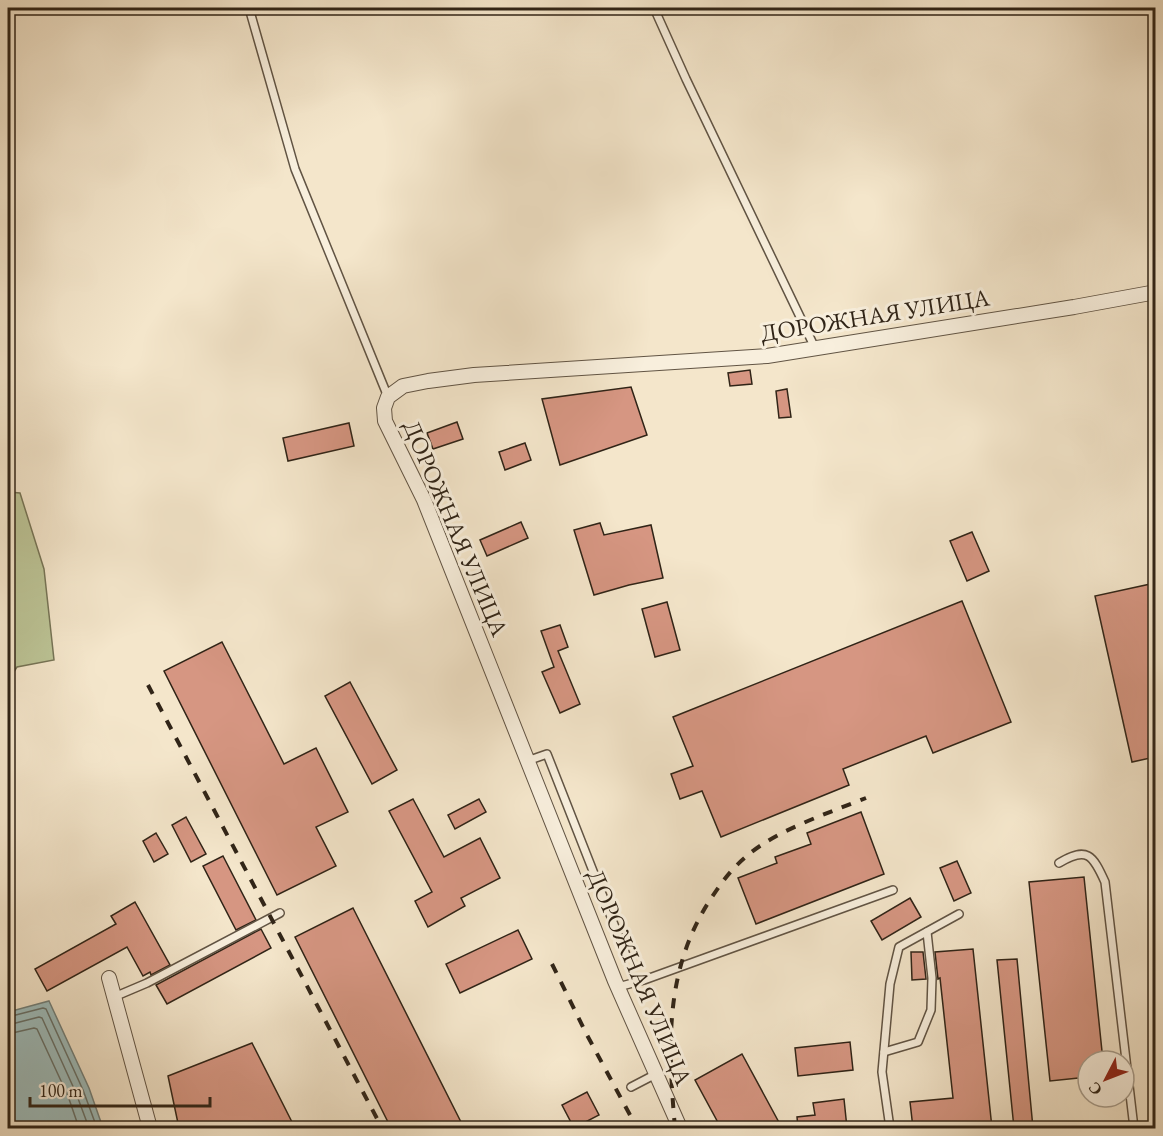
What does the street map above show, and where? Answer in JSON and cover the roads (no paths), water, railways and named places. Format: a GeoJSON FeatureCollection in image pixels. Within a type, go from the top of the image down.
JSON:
{"type":"FeatureCollection","features":[{"type":"Feature","properties":{"kind":"street","name":"ДОРОЖНАЯ УЛИЦА"},"geometry":{"type":"LineString","coordinates":[[680,1128],[618,987],[424,501],[385,421],[384,408],[388,397],[403,386],[474,375],[767,356],[1074,307],[1155,291]]}},
{"type":"Feature","properties":{"kind":"street"},"geometry":{"type":"LineString","coordinates":[[109,978],[150,1128]]}},
{"type":"Feature","properties":{"kind":"lane"},"geometry":{"type":"LineString","coordinates":[[249,8],[295,169],[388,397]]}},
{"type":"Feature","properties":{"kind":"lane"},"geometry":{"type":"LineString","coordinates":[[654,8],[814,348]]}},
{"type":"Feature","properties":{"kind":"lane"},"geometry":{"type":"LineString","coordinates":[[526,761],[547,754],[626,955]]}},
{"type":"Feature","properties":{"kind":"lane"},"geometry":{"type":"LineString","coordinates":[[1059,863],[1078,853],[1088,855],[1097,865],[1105,882],[1134,1128]]}},
{"type":"Feature","properties":{"kind":"lane"},"geometry":{"type":"LineString","coordinates":[[618,987],[644,980],[894,890]]}},
{"type":"Feature","properties":{"kind":"lane"},"geometry":{"type":"LineString","coordinates":[[114,997],[147,983],[280,913]]}},
{"type":"Feature","properties":{"kind":"lane"},"geometry":{"type":"LineString","coordinates":[[890,1128],[882,1072],[890,984],[899,947],[959,914]]}},
{"type":"Feature","properties":{"kind":"lane"},"geometry":{"type":"LineString","coordinates":[[884,1052],[918,1042],[931,1010],[932,978],[927,932]]}},
{"type":"Feature","properties":{"kind":"lane"},"geometry":{"type":"LineString","coordinates":[[631,1087],[656,1074]]}},
{"type":"Feature","properties":{"kind":"water"},"geometry":{"type":"Polygon","coordinates":[[[49,1001],[89,1088],[103,1128],[8,1128],[8,1012],[49,1001]]]}},
{"type":"Feature","properties":{"kind":"railway"},"geometry":{"type":"LineString","coordinates":[[148,685],[382,1128]]}},
{"type":"Feature","properties":{"kind":"railway"},"geometry":{"type":"LineString","coordinates":[[675,1128],[671,1039],[677,982],[684,954],[695,927],[710,900],[732,870],[760,846],[805,822],[866,798]]}},
{"type":"Feature","properties":{"kind":"railway"},"geometry":{"type":"LineString","coordinates":[[552,964],[637,1128]]}}]}
